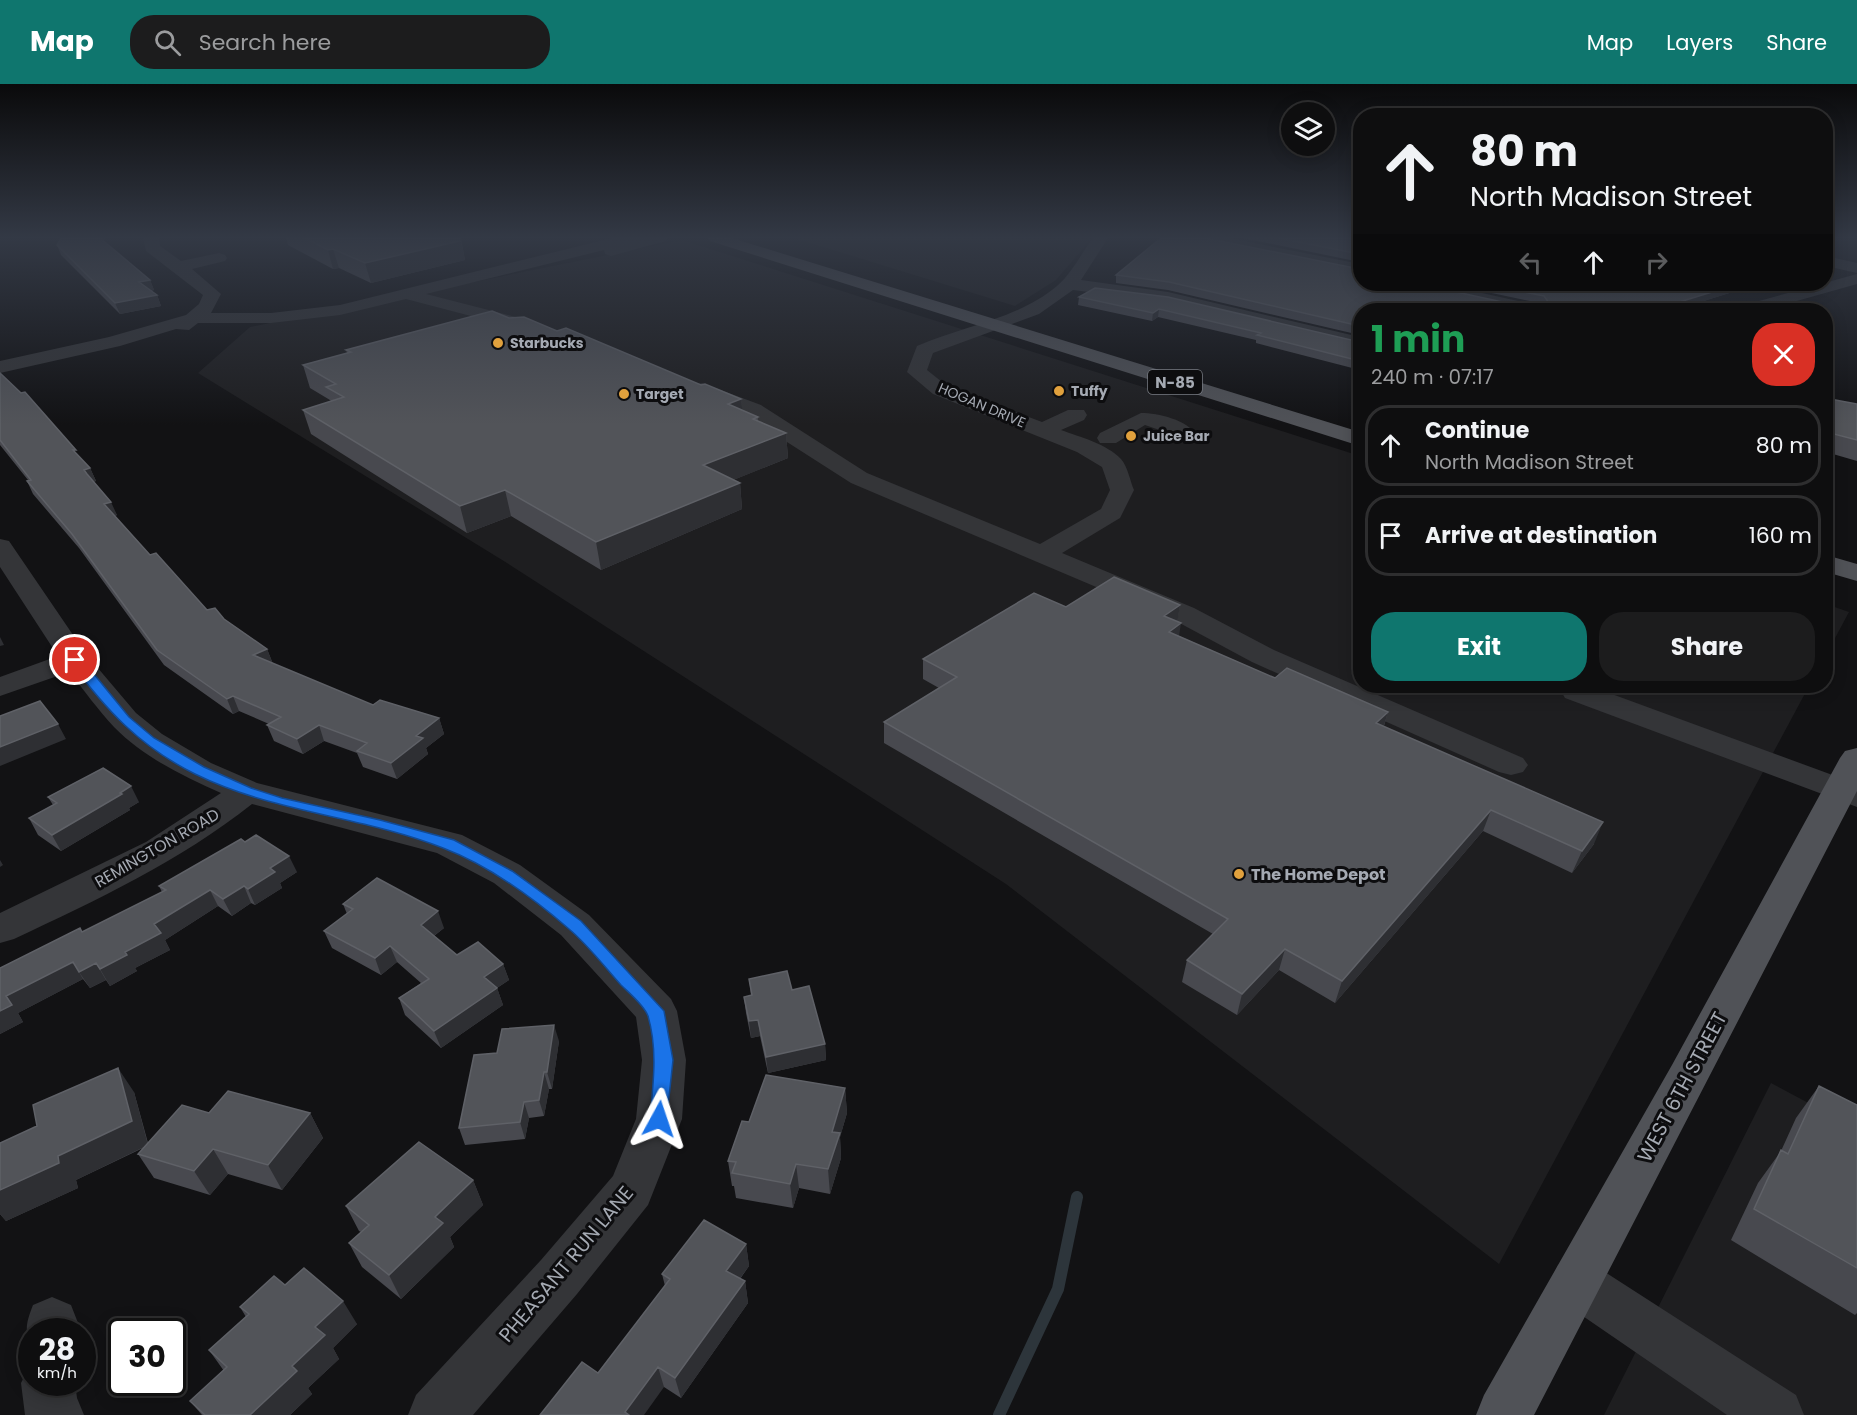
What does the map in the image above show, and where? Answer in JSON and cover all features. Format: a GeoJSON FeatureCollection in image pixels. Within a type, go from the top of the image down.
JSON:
{"type":"FeatureCollection","features":[{"type":"Feature","properties":{"kind":"main road","name":"N-85"},"geometry":{"type":"LineString","coordinates":[[913,300],[1353,437]]}},
{"type":"Feature","properties":{"kind":"main road","name":"N-85"},"geometry":{"type":"LineString","coordinates":[[954,300],[1353,420]]}},
{"type":"Feature","properties":{"kind":"main road"},"geometry":{"type":"LineString","coordinates":[[1833,565],[1857,573]]}},
{"type":"Feature","properties":{"kind":"main road"},"geometry":{"type":"LineString","coordinates":[[1833,580],[1857,587]]}},
{"type":"Feature","properties":{"kind":"main road","name":"WEST 6TH STREET"},"geometry":{"type":"LineString","coordinates":[[1504,1415],[1851,781]]}},
{"type":"Feature","properties":{"kind":"street"},"geometry":{"type":"LineString","coordinates":[[0,377],[140,343],[169,333],[194,318],[207,307],[210,300]]}},
{"type":"Feature","properties":{"kind":"street"},"geometry":{"type":"LineString","coordinates":[[0,367],[113,342],[194,318],[244,319],[306,316],[379,300]]}},
{"type":"Feature","properties":{"kind":"street"},"geometry":{"type":"LineString","coordinates":[[427,300],[537,328]]}},
{"type":"Feature","properties":{"kind":"street","name":"HOGAN DRIVE"},"geometry":{"type":"LineString","coordinates":[[1041,554],[1076,536],[1111,513],[1122,490],[1112,463],[1084,447],[940,390],[917,372],[924,350],[951,337],[1012,318],[1049,300]]}},
{"type":"Feature","properties":{"kind":"street"},"geometry":{"type":"LineString","coordinates":[[1179,300],[1353,341]]}},
{"type":"Feature","properties":{"kind":"street"},"geometry":{"type":"LineString","coordinates":[[683,381],[753,410],[859,478],[1184,614],[1263,656],[1511,765]]}},
{"type":"Feature","properties":{"kind":"street"},"geometry":{"type":"LineString","coordinates":[[1043,430],[1076,415]]}},
{"type":"Feature","properties":{"kind":"street"},"geometry":{"type":"LineString","coordinates":[[1108,438],[1141,419],[1149,419],[1183,430],[1185,435]]}},
{"type":"Feature","properties":{"kind":"street","name":"PHEASANT RUN LANE"},"geometry":{"type":"LineString","coordinates":[[0,547],[75,660],[124,720],[150,741],[199,770],[246,791],[449,844],[507,874],[575,925],[656,1011],[664,1060],[659,1119],[631,1190],[559,1277],[436,1415]]}},
{"type":"Feature","properties":{"kind":"street"},"geometry":{"type":"LineString","coordinates":[[0,687],[75,660]]}},
{"type":"Feature","properties":{"kind":"street"},"geometry":{"type":"LineString","coordinates":[[1582,693],[1851,781]]}},
{"type":"Feature","properties":{"kind":"street","name":"REMINGTON ROAD"},"geometry":{"type":"LineString","coordinates":[[0,929],[120,873],[202,825],[246,791]]}},
{"type":"Feature","properties":{"kind":"street"},"geometry":{"type":"LineString","coordinates":[[1576,1282],[1776,1415]]}},
{"type":"Feature","properties":{"kind":"street"},"geometry":{"type":"LineString","coordinates":[[49,1396],[50,1407],[56,1415]]}},
{"type":"Feature","properties":{"kind":"shaded area"},"geometry":{"type":"Polygon","coordinates":[[[384,300],[871,300],[1353,454],[1353,693],[1805,693],[1499,1264],[1006,884],[507,563],[198,373],[250,327],[384,300]]]}},
{"type":"Feature","properties":{"kind":"shaded area"},"geometry":{"type":"Polygon","coordinates":[[[996,300],[1024,300],[1015,306],[996,300]]]}},
{"type":"Feature","properties":{"kind":"shaded area"},"geometry":{"type":"Polygon","coordinates":[[[1833,606],[1849,612],[1833,642],[1833,606]]]}},
{"type":"Feature","properties":{"kind":"shaded area"},"geometry":{"type":"Polygon","coordinates":[[[1771,1083],[1857,1129],[1857,1415],[1604,1415],[1771,1083]]]}},
{"type":"Feature","properties":{"kind":"building"},"geometry":{"type":"Polygon","coordinates":[[[112,300],[130,300],[115,303],[112,300]]]}},
{"type":"Feature","properties":{"kind":"building"},"geometry":{"type":"Polygon","coordinates":[[[1093,300],[1181,300],[1353,340],[1353,359],[1257,335],[1261,333],[1159,309],[1153,313],[1093,300]]]}},
{"type":"Feature","properties":{"kind":"building"},"geometry":{"type":"Polygon","coordinates":[[[1248,300],[1494,300],[1507,303],[1353,303],[1353,324],[1248,300]]]}},
{"type":"Feature","properties":{"kind":"building"},"geometry":{"type":"Polygon","coordinates":[[[1547,300],[1686,300],[1676,303],[1549,303],[1547,300]]]}},
{"type":"Feature","properties":{"kind":"building"},"geometry":{"type":"Polygon","coordinates":[[[492,311],[509,318],[524,317],[557,331],[566,328],[701,385],[705,384],[741,399],[728,404],[758,417],[753,419],[786,433],[703,465],[740,483],[596,542],[505,490],[460,506],[303,410],[344,397],[326,387],[336,384],[303,365],[351,352],[346,350],[492,311]]]}},
{"type":"Feature","properties":{"kind":"building"},"geometry":{"type":"Polygon","coordinates":[[[0,373],[21,393],[25,392],[76,450],[73,450],[90,468],[84,470],[111,502],[104,504],[150,555],[156,553],[207,610],[215,608],[224,619],[267,649],[253,655],[373,705],[380,700],[439,718],[416,736],[423,738],[391,763],[357,751],[367,743],[319,725],[297,739],[267,725],[281,717],[233,696],[227,699],[157,650],[72,534],[27,481],[31,480],[0,440],[0,373]]]}},
{"type":"Feature","properties":{"kind":"building"},"geometry":{"type":"Polygon","coordinates":[[[1833,400],[1857,404],[1857,440],[1833,434],[1833,400]]]}},
{"type":"Feature","properties":{"kind":"building","name":"The Home Depot"},"geometry":{"type":"Polygon","coordinates":[[[1114,577],[1180,605],[1164,616],[1181,623],[1169,632],[1275,678],[1287,668],[1388,712],[1376,723],[1603,822],[1582,851],[1491,810],[1342,981],[1285,949],[1242,994],[1187,960],[1228,919],[884,722],[957,677],[923,659],[1034,593],[1066,607],[1114,577]]]}},
{"type":"Feature","properties":{"kind":"building"},"geometry":{"type":"Polygon","coordinates":[[[40,701],[58,724],[0,747],[0,716],[40,701]]]}},
{"type":"Feature","properties":{"kind":"building"},"geometry":{"type":"Polygon","coordinates":[[[103,768],[131,786],[120,793],[122,794],[52,835],[29,818],[57,803],[48,797],[103,768]]]}},
{"type":"Feature","properties":{"kind":"building"},"geometry":{"type":"Polygon","coordinates":[[[256,835],[289,856],[270,868],[275,872],[248,889],[244,886],[223,899],[210,890],[154,924],[161,933],[125,952],[127,955],[100,969],[96,963],[79,972],[73,962],[6,996],[12,1005],[0,1011],[0,968],[80,928],[82,932],[166,890],[159,886],[241,839],[245,842],[256,835]]]}},
{"type":"Feature","properties":{"kind":"building"},"geometry":{"type":"Polygon","coordinates":[[[377,878],[438,911],[421,925],[457,955],[478,942],[503,964],[484,977],[497,988],[434,1031],[399,998],[429,979],[390,946],[375,958],[324,931],[353,909],[343,904],[377,878]]]}},
{"type":"Feature","properties":{"kind":"building"},"geometry":{"type":"Polygon","coordinates":[[[787,971],[792,990],[809,986],[825,1044],[766,1057],[758,1020],[749,1021],[744,997],[752,995],[749,979],[787,971]]]}},
{"type":"Feature","properties":{"kind":"building"},"geometry":{"type":"Polygon","coordinates":[[[554,1025],[547,1072],[544,1072],[539,1100],[524,1102],[520,1122],[459,1128],[474,1055],[497,1053],[502,1029],[554,1025]]]}},
{"type":"Feature","properties":{"kind":"building"},"geometry":{"type":"Polygon","coordinates":[[[118,1068],[132,1121],[58,1156],[59,1163],[0,1190],[0,1143],[37,1126],[33,1105],[118,1068]]]}},
{"type":"Feature","properties":{"kind":"building"},"geometry":{"type":"Polygon","coordinates":[[[766,1075],[845,1088],[832,1132],[840,1133],[828,1169],[796,1164],[790,1184],[732,1173],[736,1162],[728,1161],[742,1121],[749,1122],[766,1075]]]}},
{"type":"Feature","properties":{"kind":"building"},"geometry":{"type":"Polygon","coordinates":[[[1819,1086],[1857,1105],[1857,1268],[1754,1209],[1781,1150],[1788,1154],[1819,1086]]]}},
{"type":"Feature","properties":{"kind":"building"},"geometry":{"type":"Polygon","coordinates":[[[228,1091],[310,1113],[268,1165],[213,1149],[194,1171],[138,1154],[182,1105],[209,1113],[228,1091]]]}},
{"type":"Feature","properties":{"kind":"building"},"geometry":{"type":"Polygon","coordinates":[[[419,1142],[473,1180],[435,1217],[443,1223],[389,1275],[349,1243],[369,1225],[346,1206],[419,1142]]]}},
{"type":"Feature","properties":{"kind":"building"},"geometry":{"type":"Polygon","coordinates":[[[704,1220],[746,1244],[726,1271],[745,1281],[675,1378],[658,1367],[625,1412],[629,1415],[540,1415],[582,1362],[598,1373],[670,1279],[662,1274],[704,1220]]]}},
{"type":"Feature","properties":{"kind":"building"},"geometry":{"type":"Polygon","coordinates":[[[304,1268],[343,1301],[315,1327],[325,1335],[292,1366],[297,1371],[250,1415],[205,1415],[190,1401],[227,1367],[209,1350],[249,1314],[240,1307],[274,1276],[285,1285],[304,1268]]]}},
{"type":"Feature","properties":{"kind":"waterway"},"geometry":{"type":"LineString","coordinates":[[999,1415],[1058,1289],[1077,1197]]}},
{"type":"Feature","properties":{"kind":"place","name":"Starbucks"},"geometry":{"type":"Point","coordinates":[498,343]}},
{"type":"Feature","properties":{"kind":"place","name":"Tuffy"},"geometry":{"type":"Point","coordinates":[1059,391]}},
{"type":"Feature","properties":{"kind":"place","name":"Target"},"geometry":{"type":"Point","coordinates":[624,394]}},
{"type":"Feature","properties":{"kind":"place","name":"Juice Bar"},"geometry":{"type":"Point","coordinates":[1131,436]}},
{"type":"Feature","properties":{"kind":"place","name":"The Home Depot"},"geometry":{"type":"Point","coordinates":[1239,874]}},
{"type":"Feature","properties":{"kind":"route"},"geometry":{"type":"LineString","coordinates":[[75,660],[124,720],[150,741],[199,770],[246,791],[280,802],[449,844],[507,874],[575,925],[656,1011],[664,1060],[659,1119]]}}]}
